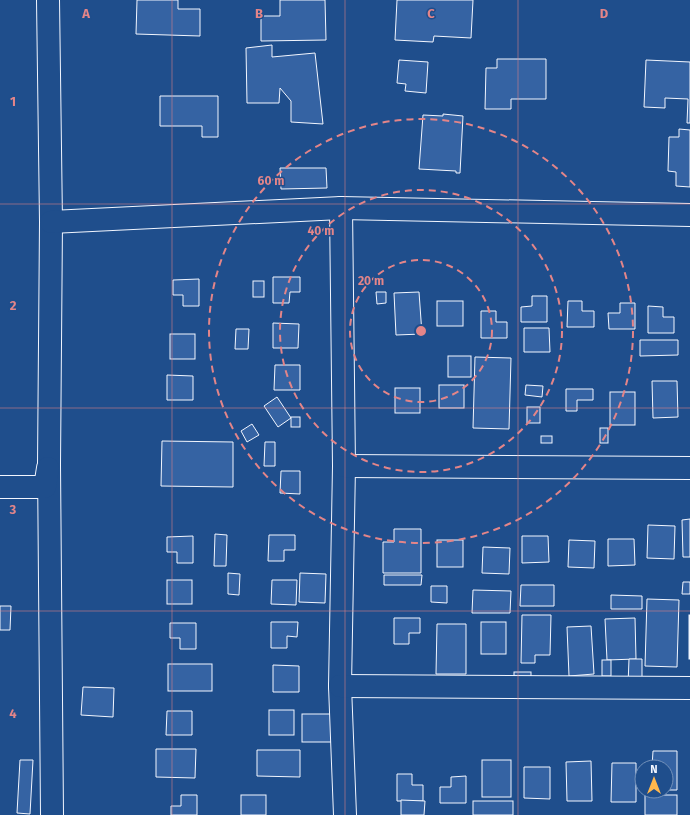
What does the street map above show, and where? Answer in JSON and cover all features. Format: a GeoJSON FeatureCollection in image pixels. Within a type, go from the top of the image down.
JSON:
{"type":"FeatureCollection","features":[{"type":"Feature","properties":{"kind":"street"},"geometry":{"type":"LineString","coordinates":[[48,0],[51,222],[49,465],[52,815]]}},
{"type":"Feature","properties":{"kind":"street"},"geometry":{"type":"LineString","coordinates":[[51,222],[341,208],[690,215]]}},
{"type":"Feature","properties":{"kind":"street"},"geometry":{"type":"LineString","coordinates":[[341,208],[344,466],[340,686],[345,815]]}},
{"type":"Feature","properties":{"kind":"street"},"geometry":{"type":"LineString","coordinates":[[0,487],[44,487],[49,465]]}},
{"type":"Feature","properties":{"kind":"street"},"geometry":{"type":"LineString","coordinates":[[344,466],[690,468]]}},
{"type":"Feature","properties":{"kind":"street"},"geometry":{"type":"LineString","coordinates":[[340,686],[690,688]]}},
{"type":"Feature","properties":{"kind":"building"},"geometry":{"type":"Polygon","coordinates":[[[137,0],[178,0],[178,9],[200,9],[200,36],[136,34],[137,0]]]}},
{"type":"Feature","properties":{"kind":"building"},"geometry":{"type":"Polygon","coordinates":[[[280,0],[325,0],[326,40],[261,41],[261,16],[280,16],[280,0]]]}},
{"type":"Feature","properties":{"kind":"building"},"geometry":{"type":"Polygon","coordinates":[[[397,0],[473,0],[471,38],[434,36],[433,42],[395,40],[397,0]]]}},
{"type":"Feature","properties":{"kind":"building"},"geometry":{"type":"Polygon","coordinates":[[[272,45],[272,57],[315,53],[323,124],[291,122],[291,101],[280,88],[279,103],[247,103],[246,48],[272,45]]]}},
{"type":"Feature","properties":{"kind":"building"},"geometry":{"type":"Polygon","coordinates":[[[497,59],[546,59],[546,99],[511,99],[511,109],[485,109],[486,68],[497,68],[497,59]]]}},
{"type":"Feature","properties":{"kind":"building"},"geometry":{"type":"Polygon","coordinates":[[[399,60],[428,62],[426,93],[405,91],[406,84],[397,83],[399,60]]]}},
{"type":"Feature","properties":{"kind":"building"},"geometry":{"type":"Polygon","coordinates":[[[646,60],[690,62],[690,123],[687,123],[688,99],[665,98],[665,108],[644,107],[646,60]]]}},
{"type":"Feature","properties":{"kind":"building"},"geometry":{"type":"Polygon","coordinates":[[[160,96],[218,96],[218,137],[202,137],[202,126],[160,126],[160,96]]]}},
{"type":"Feature","properties":{"kind":"building"},"geometry":{"type":"Polygon","coordinates":[[[443,114],[463,116],[460,173],[456,173],[456,171],[419,169],[423,115],[443,116],[443,114]]]}},
{"type":"Feature","properties":{"kind":"building"},"geometry":{"type":"Polygon","coordinates":[[[679,129],[690,130],[690,187],[676,186],[676,172],[668,171],[669,137],[679,137],[679,129]]]}},
{"type":"Feature","properties":{"kind":"building"},"geometry":{"type":"Polygon","coordinates":[[[280,168],[326,168],[327,188],[281,189],[280,168]]]}},
{"type":"Feature","properties":{"kind":"building"},"geometry":{"type":"Polygon","coordinates":[[[273,277],[300,277],[300,292],[290,292],[289,303],[273,303],[273,277]]]}},
{"type":"Feature","properties":{"kind":"building"},"geometry":{"type":"Polygon","coordinates":[[[199,279],[199,306],[183,306],[183,295],[173,295],[173,280],[199,279]]]}},
{"type":"Feature","properties":{"kind":"building"},"geometry":{"type":"Polygon","coordinates":[[[253,281],[264,281],[264,297],[253,297],[253,281]]]}},
{"type":"Feature","properties":{"kind":"building"},"geometry":{"type":"Polygon","coordinates":[[[376,292],[386,292],[386,303],[377,304],[376,292]]]}},
{"type":"Feature","properties":{"kind":"building"},"geometry":{"type":"Polygon","coordinates":[[[419,292],[422,334],[396,335],[394,293],[419,292]]]}},
{"type":"Feature","properties":{"kind":"building"},"geometry":{"type":"Polygon","coordinates":[[[532,296],[547,296],[547,322],[521,322],[521,307],[532,306],[532,296]]]}},
{"type":"Feature","properties":{"kind":"building"},"geometry":{"type":"Polygon","coordinates":[[[437,301],[463,301],[463,326],[437,326],[437,301]]]}},
{"type":"Feature","properties":{"kind":"building"},"geometry":{"type":"Polygon","coordinates":[[[568,301],[582,301],[582,311],[594,311],[594,327],[567,327],[568,301]]]}},
{"type":"Feature","properties":{"kind":"building"},"geometry":{"type":"Polygon","coordinates":[[[620,303],[635,303],[635,329],[609,329],[608,313],[620,313],[620,303]]]}},
{"type":"Feature","properties":{"kind":"building"},"geometry":{"type":"Polygon","coordinates":[[[648,306],[663,307],[663,317],[674,317],[674,333],[648,333],[648,306]]]}},
{"type":"Feature","properties":{"kind":"building"},"geometry":{"type":"Polygon","coordinates":[[[481,311],[496,311],[496,322],[507,322],[507,338],[481,338],[481,311]]]}},
{"type":"Feature","properties":{"kind":"building"},"geometry":{"type":"Polygon","coordinates":[[[273,323],[299,324],[298,348],[273,348],[273,323]]]}},
{"type":"Feature","properties":{"kind":"building"},"geometry":{"type":"Polygon","coordinates":[[[524,328],[549,328],[550,352],[524,352],[524,328]]]}},
{"type":"Feature","properties":{"kind":"building"},"geometry":{"type":"Polygon","coordinates":[[[236,329],[249,329],[248,349],[235,349],[236,329]]]}},
{"type":"Feature","properties":{"kind":"building"},"geometry":{"type":"Polygon","coordinates":[[[170,334],[195,334],[195,359],[170,359],[170,334]]]}},
{"type":"Feature","properties":{"kind":"building"},"geometry":{"type":"Polygon","coordinates":[[[640,340],[678,340],[678,355],[640,356],[640,340]]]}},
{"type":"Feature","properties":{"kind":"building"},"geometry":{"type":"Polygon","coordinates":[[[448,356],[471,356],[471,377],[448,377],[448,356]]]}},
{"type":"Feature","properties":{"kind":"building"},"geometry":{"type":"Polygon","coordinates":[[[475,357],[511,358],[509,429],[473,428],[475,357]]]}},
{"type":"Feature","properties":{"kind":"building"},"geometry":{"type":"Polygon","coordinates":[[[275,365],[300,365],[300,390],[274,390],[275,365]]]}},
{"type":"Feature","properties":{"kind":"building"},"geometry":{"type":"Polygon","coordinates":[[[167,375],[193,376],[193,400],[167,400],[167,375]]]}},
{"type":"Feature","properties":{"kind":"building"},"geometry":{"type":"Polygon","coordinates":[[[652,381],[677,381],[678,417],[653,418],[652,381]]]}},
{"type":"Feature","properties":{"kind":"building"},"geometry":{"type":"Polygon","coordinates":[[[439,385],[464,385],[464,408],[439,408],[439,385]]]}},
{"type":"Feature","properties":{"kind":"building"},"geometry":{"type":"Polygon","coordinates":[[[526,385],[543,386],[542,397],[525,395],[526,385]]]}},
{"type":"Feature","properties":{"kind":"building"},"geometry":{"type":"Polygon","coordinates":[[[395,388],[420,388],[420,413],[395,413],[395,388]]]}},
{"type":"Feature","properties":{"kind":"building"},"geometry":{"type":"Polygon","coordinates":[[[566,389],[593,389],[593,400],[577,400],[577,411],[566,411],[566,389]]]}},
{"type":"Feature","properties":{"kind":"building"},"geometry":{"type":"Polygon","coordinates":[[[610,392],[635,392],[635,425],[610,425],[610,392]]]}},
{"type":"Feature","properties":{"kind":"building"},"geometry":{"type":"Polygon","coordinates":[[[277,397],[291,418],[278,427],[264,406],[277,397]]]}},
{"type":"Feature","properties":{"kind":"building"},"geometry":{"type":"Polygon","coordinates":[[[527,407],[540,407],[540,423],[527,423],[527,407]]]}},
{"type":"Feature","properties":{"kind":"building"},"geometry":{"type":"Polygon","coordinates":[[[291,417],[300,417],[300,427],[291,427],[291,417]]]}},
{"type":"Feature","properties":{"kind":"building"},"geometry":{"type":"Polygon","coordinates":[[[252,424],[259,435],[247,442],[241,431],[252,424]]]}},
{"type":"Feature","properties":{"kind":"building"},"geometry":{"type":"Polygon","coordinates":[[[600,428],[608,428],[608,443],[600,443],[600,428]]]}},
{"type":"Feature","properties":{"kind":"building"},"geometry":{"type":"Polygon","coordinates":[[[541,436],[552,436],[552,443],[541,443],[541,436]]]}},
{"type":"Feature","properties":{"kind":"building"},"geometry":{"type":"Polygon","coordinates":[[[162,441],[233,442],[233,487],[161,486],[162,441]]]}},
{"type":"Feature","properties":{"kind":"building"},"geometry":{"type":"Polygon","coordinates":[[[265,442],[275,442],[275,466],[264,466],[265,442]]]}},
{"type":"Feature","properties":{"kind":"building"},"geometry":{"type":"Polygon","coordinates":[[[281,471],[300,471],[300,494],[280,493],[281,471]]]}},
{"type":"Feature","properties":{"kind":"building"},"geometry":{"type":"Polygon","coordinates":[[[690,519],[690,557],[683,557],[682,520],[690,519]]]}},
{"type":"Feature","properties":{"kind":"building"},"geometry":{"type":"Polygon","coordinates":[[[648,525],[675,526],[674,559],[647,558],[648,525]]]}},
{"type":"Feature","properties":{"kind":"building"},"geometry":{"type":"Polygon","coordinates":[[[394,529],[421,529],[421,573],[383,573],[383,542],[394,542],[394,529]]]}},
{"type":"Feature","properties":{"kind":"building"},"geometry":{"type":"Polygon","coordinates":[[[215,534],[227,535],[226,566],[214,566],[215,534]]]}},
{"type":"Feature","properties":{"kind":"building"},"geometry":{"type":"Polygon","coordinates":[[[269,535],[295,535],[295,550],[284,550],[284,561],[268,561],[269,535]]]}},
{"type":"Feature","properties":{"kind":"building"},"geometry":{"type":"Polygon","coordinates":[[[193,536],[193,563],[177,563],[177,552],[167,552],[167,537],[193,536]]]}},
{"type":"Feature","properties":{"kind":"building"},"geometry":{"type":"Polygon","coordinates":[[[522,536],[548,536],[549,562],[522,563],[522,536]]]}},
{"type":"Feature","properties":{"kind":"building"},"geometry":{"type":"Polygon","coordinates":[[[608,539],[634,539],[635,565],[608,566],[608,539]]]}},
{"type":"Feature","properties":{"kind":"building"},"geometry":{"type":"Polygon","coordinates":[[[437,540],[463,540],[463,567],[437,567],[437,540]]]}},
{"type":"Feature","properties":{"kind":"building"},"geometry":{"type":"Polygon","coordinates":[[[569,540],[595,541],[594,568],[568,567],[569,540]]]}},
{"type":"Feature","properties":{"kind":"building"},"geometry":{"type":"Polygon","coordinates":[[[483,547],[510,548],[509,574],[482,573],[483,547]]]}},
{"type":"Feature","properties":{"kind":"building"},"geometry":{"type":"Polygon","coordinates":[[[228,573],[240,574],[239,595],[228,594],[228,573]]]}},
{"type":"Feature","properties":{"kind":"building"},"geometry":{"type":"Polygon","coordinates":[[[300,573],[326,574],[325,603],[299,602],[300,573]]]}},
{"type":"Feature","properties":{"kind":"building"},"geometry":{"type":"Polygon","coordinates":[[[384,575],[422,575],[421,585],[384,585],[384,575]]]}},
{"type":"Feature","properties":{"kind":"building"},"geometry":{"type":"Polygon","coordinates":[[[167,580],[192,580],[192,604],[167,604],[167,580]]]}},
{"type":"Feature","properties":{"kind":"building"},"geometry":{"type":"Polygon","coordinates":[[[272,580],[297,580],[296,605],[271,604],[272,580]]]}},
{"type":"Feature","properties":{"kind":"building"},"geometry":{"type":"Polygon","coordinates":[[[683,582],[690,582],[690,594],[682,594],[683,582]]]}},
{"type":"Feature","properties":{"kind":"building"},"geometry":{"type":"Polygon","coordinates":[[[521,585],[554,585],[554,606],[520,606],[521,585]]]}},
{"type":"Feature","properties":{"kind":"building"},"geometry":{"type":"Polygon","coordinates":[[[431,586],[447,586],[447,603],[431,602],[431,586]]]}},
{"type":"Feature","properties":{"kind":"building"},"geometry":{"type":"Polygon","coordinates":[[[473,590],[511,591],[510,613],[472,613],[473,590]]]}},
{"type":"Feature","properties":{"kind":"building"},"geometry":{"type":"Polygon","coordinates":[[[611,595],[642,596],[642,609],[611,609],[611,595]]]}},
{"type":"Feature","properties":{"kind":"building"},"geometry":{"type":"Polygon","coordinates":[[[647,599],[679,600],[677,667],[645,666],[647,599]]]}},
{"type":"Feature","properties":{"kind":"building"},"geometry":{"type":"Polygon","coordinates":[[[0,606],[11,606],[10,630],[0,630],[0,606]]]}},
{"type":"Feature","properties":{"kind":"building"},"geometry":{"type":"Polygon","coordinates":[[[522,615],[551,615],[550,655],[535,655],[535,663],[521,663],[522,615]]]}},
{"type":"Feature","properties":{"kind":"building"},"geometry":{"type":"Polygon","coordinates":[[[690,615],[690,659],[689,659],[690,615]]]}},
{"type":"Feature","properties":{"kind":"building"},"geometry":{"type":"Polygon","coordinates":[[[394,618],[420,618],[420,633],[409,633],[409,644],[394,644],[394,618]]]}},
{"type":"Feature","properties":{"kind":"building"},"geometry":{"type":"Polygon","coordinates":[[[635,618],[636,659],[607,660],[605,619],[635,618]]]}},
{"type":"Feature","properties":{"kind":"building"},"geometry":{"type":"Polygon","coordinates":[[[271,622],[298,622],[297,637],[287,636],[287,648],[271,648],[271,622]]]}},
{"type":"Feature","properties":{"kind":"building"},"geometry":{"type":"Polygon","coordinates":[[[481,622],[506,622],[506,654],[481,654],[481,622]]]}},
{"type":"Feature","properties":{"kind":"building"},"geometry":{"type":"Polygon","coordinates":[[[170,623],[196,623],[196,649],[180,649],[180,638],[170,638],[170,623]]]}},
{"type":"Feature","properties":{"kind":"building"},"geometry":{"type":"Polygon","coordinates":[[[437,624],[466,624],[466,674],[436,674],[437,624]]]}},
{"type":"Feature","properties":{"kind":"building"},"geometry":{"type":"Polygon","coordinates":[[[591,626],[594,674],[569,676],[567,627],[591,626]]]}},
{"type":"Feature","properties":{"kind":"building"},"geometry":{"type":"Polygon","coordinates":[[[629,659],[642,659],[642,685],[628,685],[629,659]]]}},
{"type":"Feature","properties":{"kind":"building"},"geometry":{"type":"Polygon","coordinates":[[[602,660],[611,660],[611,676],[602,676],[602,660]]]}},
{"type":"Feature","properties":{"kind":"building"},"geometry":{"type":"Polygon","coordinates":[[[168,664],[212,664],[212,691],[168,691],[168,664]]]}},
{"type":"Feature","properties":{"kind":"building"},"geometry":{"type":"Polygon","coordinates":[[[273,665],[299,666],[299,692],[273,692],[273,665]]]}},
{"type":"Feature","properties":{"kind":"building"},"geometry":{"type":"Polygon","coordinates":[[[514,672],[531,672],[531,680],[514,680],[514,672]]]}},
{"type":"Feature","properties":{"kind":"building"},"geometry":{"type":"Polygon","coordinates":[[[83,687],[114,688],[113,717],[81,715],[83,687]]]}},
{"type":"Feature","properties":{"kind":"building"},"geometry":{"type":"Polygon","coordinates":[[[269,710],[294,710],[294,735],[269,735],[269,710]]]}},
{"type":"Feature","properties":{"kind":"building"},"geometry":{"type":"Polygon","coordinates":[[[167,711],[192,711],[192,735],[166,735],[167,711]]]}},
{"type":"Feature","properties":{"kind":"building"},"geometry":{"type":"Polygon","coordinates":[[[302,714],[337,714],[337,742],[302,742],[302,714]]]}},
{"type":"Feature","properties":{"kind":"building"},"geometry":{"type":"Polygon","coordinates":[[[156,749],[196,749],[195,778],[156,777],[156,749]]]}},
{"type":"Feature","properties":{"kind":"building"},"geometry":{"type":"Polygon","coordinates":[[[257,750],[300,750],[300,777],[257,776],[257,750]]]}},
{"type":"Feature","properties":{"kind":"building"},"geometry":{"type":"Polygon","coordinates":[[[653,751],[677,751],[677,790],[674,790],[674,759],[652,759],[653,751]]]}},
{"type":"Feature","properties":{"kind":"building"},"geometry":{"type":"Polygon","coordinates":[[[20,760],[33,760],[30,814],[17,813],[20,760]]]}},
{"type":"Feature","properties":{"kind":"building"},"geometry":{"type":"Polygon","coordinates":[[[482,760],[511,760],[511,797],[482,797],[482,760]]]}},
{"type":"Feature","properties":{"kind":"building"},"geometry":{"type":"Polygon","coordinates":[[[591,761],[592,801],[567,801],[566,762],[591,761]]]}},
{"type":"Feature","properties":{"kind":"building"},"geometry":{"type":"Polygon","coordinates":[[[612,763],[634,763],[634,799],[636,799],[636,802],[611,802],[612,763]]]}},
{"type":"Feature","properties":{"kind":"building"},"geometry":{"type":"Polygon","coordinates":[[[524,767],[550,767],[550,799],[524,798],[524,767]]]}},
{"type":"Feature","properties":{"kind":"building"},"geometry":{"type":"Polygon","coordinates":[[[397,774],[412,774],[412,785],[423,785],[423,801],[397,801],[397,774]]]}},
{"type":"Feature","properties":{"kind":"building"},"geometry":{"type":"Polygon","coordinates":[[[466,776],[466,803],[440,803],[440,787],[451,787],[451,777],[466,776]]]}},
{"type":"Feature","properties":{"kind":"building"},"geometry":{"type":"Polygon","coordinates":[[[181,795],[197,795],[197,815],[171,815],[171,806],[181,806],[181,795]]]}},
{"type":"Feature","properties":{"kind":"building"},"geometry":{"type":"Polygon","coordinates":[[[241,795],[266,795],[266,815],[241,815],[241,795]]]}},
{"type":"Feature","properties":{"kind":"building"},"geometry":{"type":"Polygon","coordinates":[[[674,795],[677,795],[677,815],[645,815],[645,799],[674,799],[674,795]]]}},
{"type":"Feature","properties":{"kind":"building"},"geometry":{"type":"Polygon","coordinates":[[[401,800],[425,801],[424,815],[401,815],[401,800]]]}},
{"type":"Feature","properties":{"kind":"building"},"geometry":{"type":"Polygon","coordinates":[[[473,801],[513,801],[513,815],[473,815],[473,801]]]}}]}
